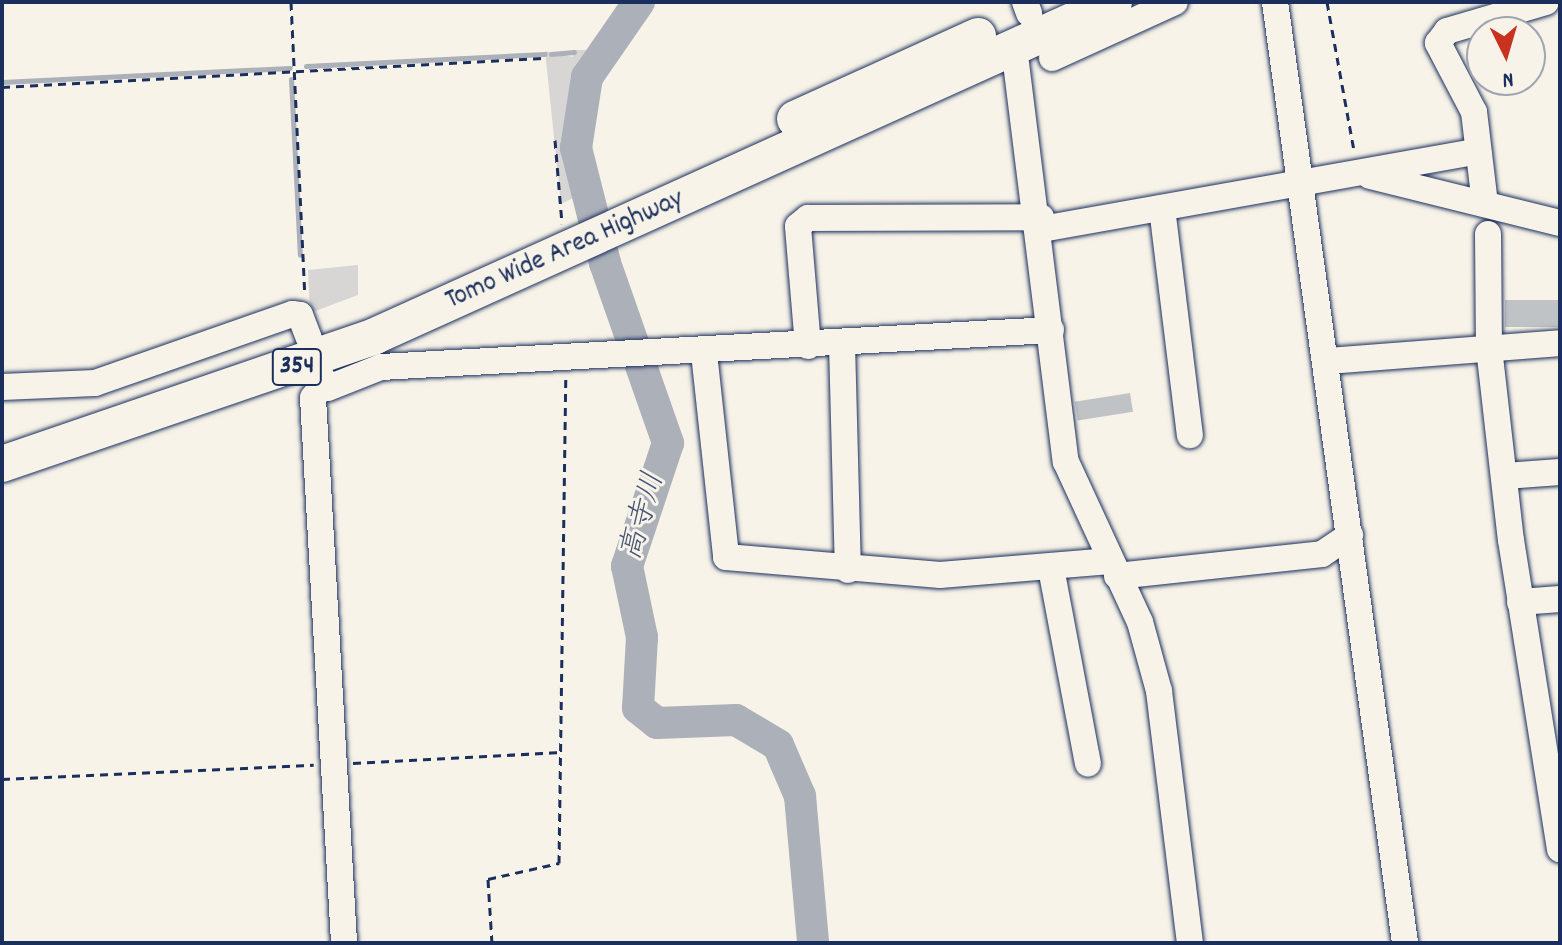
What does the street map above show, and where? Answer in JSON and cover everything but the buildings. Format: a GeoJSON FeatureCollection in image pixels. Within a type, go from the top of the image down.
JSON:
{"type":"FeatureCollection","features":[{"type":"Feature","properties":{"kind":"highway","name":"Tomo Wide Area Highway"},"geometry":{"type":"LineString","coordinates":[[2,464],[311,350],[1043,21],[1114,2]]}},
{"type":"Feature","properties":{"kind":"highway","name":"Tomo Wide Area Highway"},"geometry":{"type":"LineString","coordinates":[[587,226],[1014,47],[1043,21]]}},
{"type":"Feature","properties":{"kind":"highway","name":"Tomo Wide Area Highway"},"geometry":{"type":"LineString","coordinates":[[2,441],[311,350]]}},
{"type":"Feature","properties":{"kind":"street"},"geometry":{"type":"LineString","coordinates":[[1275,2],[1328,361],[1405,943]]}},
{"type":"Feature","properties":{"kind":"street"},"geometry":{"type":"LineString","coordinates":[[1485,204],[1470,100],[1441,35],[1542,2]]}},
{"type":"Feature","properties":{"kind":"street"},"geometry":{"type":"LineString","coordinates":[[1043,21],[1098,36],[1172,3]]}},
{"type":"Feature","properties":{"kind":"street"},"geometry":{"type":"LineString","coordinates":[[1014,47],[1041,223],[1066,462],[1140,622],[1159,691],[1190,943]]}},
{"type":"Feature","properties":{"kind":"street"},"geometry":{"type":"LineString","coordinates":[[808,346],[798,226],[808,218],[1041,223],[1162,208],[1478,151]]}},
{"type":"Feature","properties":{"kind":"street"},"geometry":{"type":"LineString","coordinates":[[1359,173],[1560,223]]}},
{"type":"Feature","properties":{"kind":"street"},"geometry":{"type":"LineString","coordinates":[[1162,208],[1190,435]]}},
{"type":"Feature","properties":{"kind":"street"},"geometry":{"type":"LineString","coordinates":[[1488,234],[1489,348],[1520,602],[1549,726],[1560,849]]}},
{"type":"Feature","properties":{"kind":"street"},"geometry":{"type":"LineString","coordinates":[[2,387],[95,383],[311,350],[381,367],[704,353],[1051,330]]}},
{"type":"Feature","properties":{"kind":"street"},"geometry":{"type":"LineString","coordinates":[[1328,361],[1560,343]]}},
{"type":"Feature","properties":{"kind":"street"},"geometry":{"type":"LineString","coordinates":[[842,344],[848,570]]}},
{"type":"Feature","properties":{"kind":"street"},"geometry":{"type":"LineString","coordinates":[[311,350],[344,943]]}},
{"type":"Feature","properties":{"kind":"street"},"geometry":{"type":"LineString","coordinates":[[704,353],[726,557],[848,570],[940,575],[1051,568],[1114,569],[1322,554],[1350,535]]}},
{"type":"Feature","properties":{"kind":"street"},"geometry":{"type":"LineString","coordinates":[[1505,476],[1560,472]]}},
{"type":"Feature","properties":{"kind":"street"},"geometry":{"type":"LineString","coordinates":[[1051,568],[1088,764]]}},
{"type":"Feature","properties":{"kind":"street"},"geometry":{"type":"LineString","coordinates":[[1520,602],[1560,599]]}},
{"type":"Feature","properties":{"kind":"path"},"geometry":{"type":"LineString","coordinates":[[291,2],[311,350]]}},
{"type":"Feature","properties":{"kind":"path"},"geometry":{"type":"LineString","coordinates":[[1327,2],[1359,173]]}},
{"type":"Feature","properties":{"kind":"path"},"geometry":{"type":"LineString","coordinates":[[2,87],[543,58]]}},
{"type":"Feature","properties":{"kind":"path"},"geometry":{"type":"LineString","coordinates":[[555,140],[587,226]]}},
{"type":"Feature","properties":{"kind":"path"},"geometry":{"type":"LineString","coordinates":[[492,943],[488,879],[559,863],[565,359]]}},
{"type":"Feature","properties":{"kind":"path"},"geometry":{"type":"LineString","coordinates":[[2,779],[561,752]]}},
{"type":"Feature","properties":{"kind":"shaded area"},"geometry":{"type":"Polygon","coordinates":[[[623,2],[630,2],[573,93],[570,174],[577,196],[561,204],[545,51],[573,57],[574,50],[590,50],[623,2]]]}},
{"type":"Feature","properties":{"kind":"shaded area"},"geometry":{"type":"Polygon","coordinates":[[[358,265],[358,295],[310,313],[308,270],[358,265]]]}},
{"type":"Feature","properties":{"kind":"waterway","name":"高寺川"},"geometry":{"type":"LineString","coordinates":[[639,2],[587,77],[576,148],[605,263],[668,443],[627,566],[642,637],[638,708],[657,723],[736,720],[778,745],[800,796],[813,943]]}},
{"type":"Feature","properties":{"kind":"waterway"},"geometry":{"type":"LineString","coordinates":[[551,54],[574,52]]}},
{"type":"Feature","properties":{"kind":"waterway"},"geometry":{"type":"LineString","coordinates":[[306,66],[545,54]]}},
{"type":"Feature","properties":{"kind":"waterway"},"geometry":{"type":"LineString","coordinates":[[2,82],[290,68]]}},
{"type":"Feature","properties":{"kind":"waterway"},"geometry":{"type":"LineString","coordinates":[[291,79],[300,255]]}}]}
